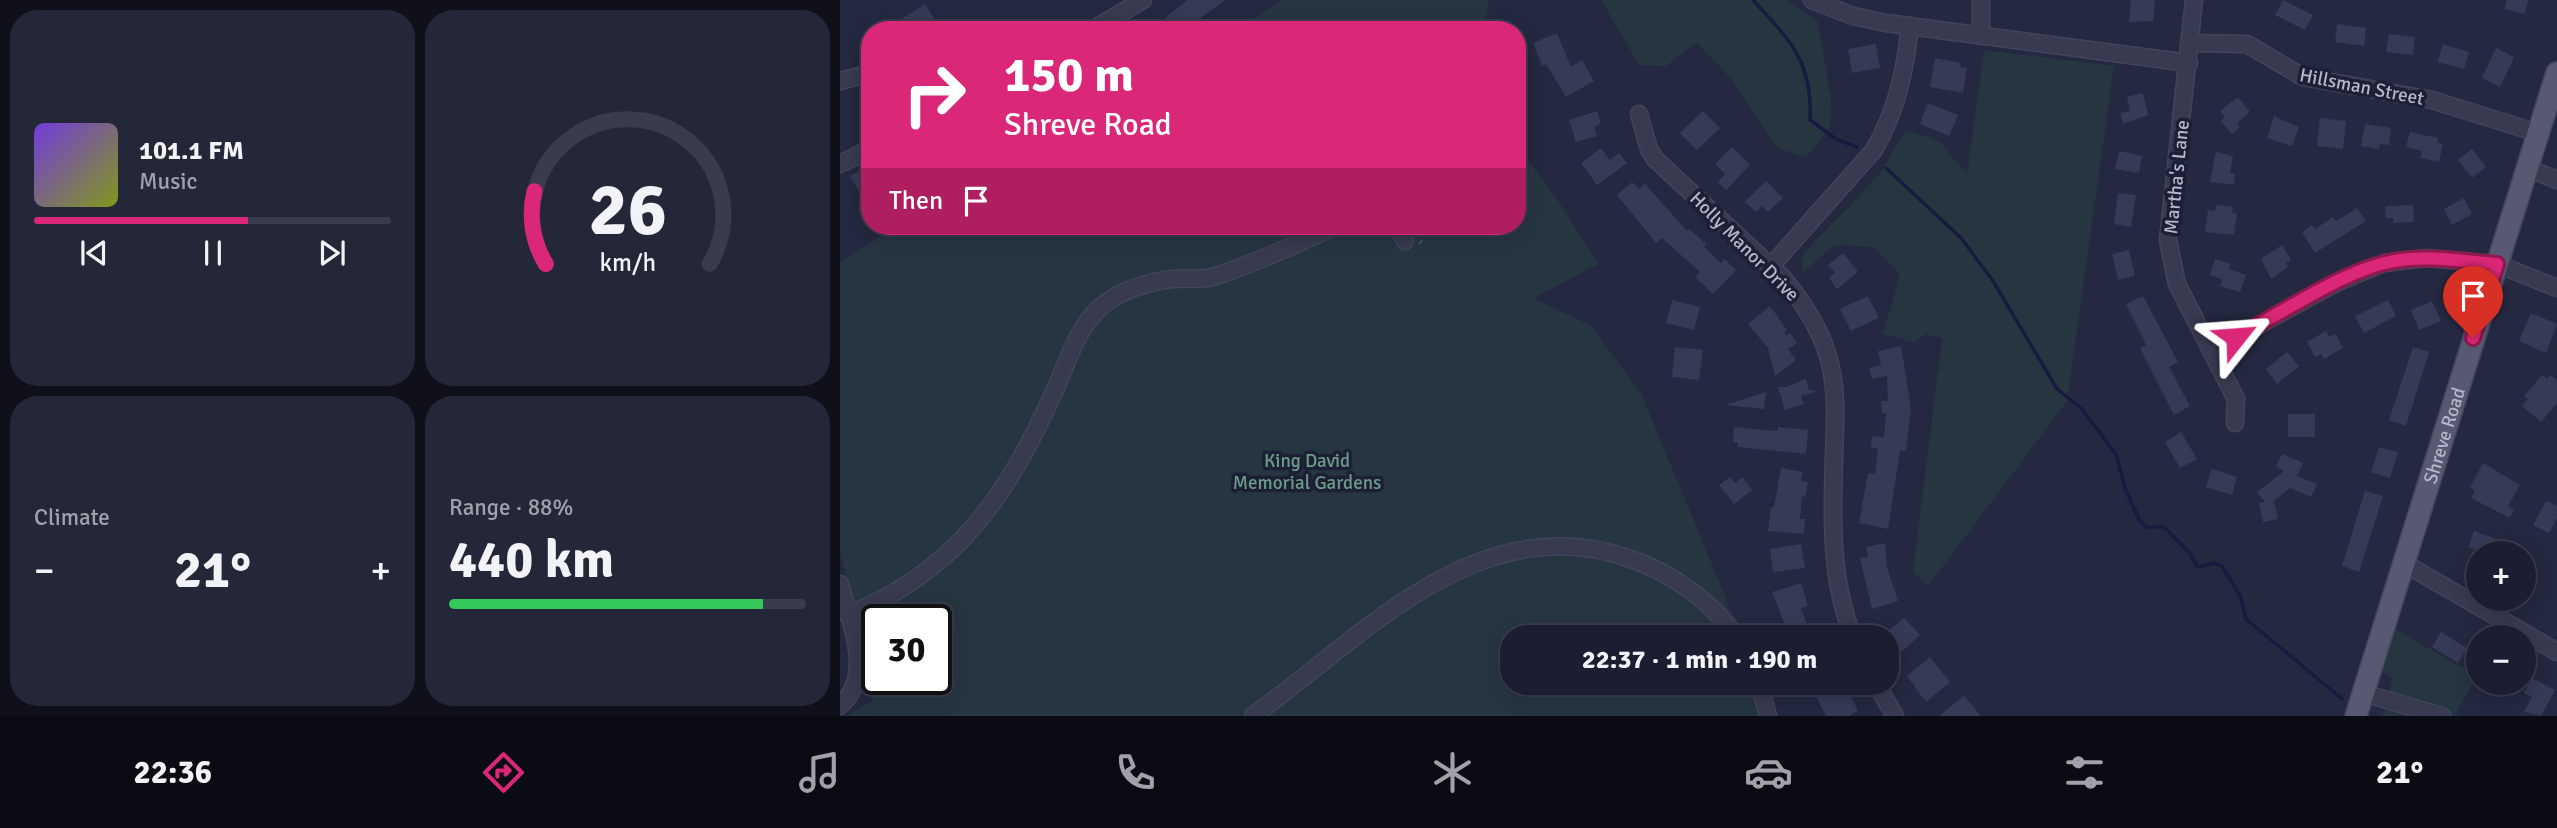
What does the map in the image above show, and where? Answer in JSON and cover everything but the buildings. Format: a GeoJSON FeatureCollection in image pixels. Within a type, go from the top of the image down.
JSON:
{"type":"FeatureCollection","features":[{"type":"Feature","properties":{"kind":"main road","name":"Shreve Road"},"geometry":{"type":"LineString","coordinates":[[2356,716],[2557,73]]}},
{"type":"Feature","properties":{"kind":"street"},"geometry":{"type":"LineString","coordinates":[[1107,21],[1143,0]]}},
{"type":"Feature","properties":{"kind":"street"},"geometry":{"type":"LineString","coordinates":[[1812,0],[1853,16],[1910,26],[2189,63]]}},
{"type":"Feature","properties":{"kind":"street"},"geometry":{"type":"LineString","coordinates":[[1981,0],[1982,36]]}},
{"type":"Feature","properties":{"kind":"street","name":"Martha's Lane"},"geometry":{"type":"LineString","coordinates":[[2194,0],[2168,240],[2178,284],[2235,399],[2235,423]]}},
{"type":"Feature","properties":{"kind":"street"},"geometry":{"type":"LineString","coordinates":[[1771,266],[1874,150],[1890,121],[1901,88],[1910,26]]}},
{"type":"Feature","properties":{"kind":"street","name":"Hillsman Street"},"geometry":{"type":"LineString","coordinates":[[2190,43],[2247,44],[2303,76],[2432,100],[2538,133]]}},
{"type":"Feature","properties":{"kind":"street"},"geometry":{"type":"LineString","coordinates":[[840,81],[861,75]]}},
{"type":"Feature","properties":{"kind":"street","name":"Holly Manor Drive"},"geometry":{"type":"LineString","coordinates":[[1639,114],[1649,149],[1655,159],[1771,266],[1797,295],[1811,316],[1829,359],[1836,408],[1832,539],[1841,598],[1849,625]]}},
{"type":"Feature","properties":{"kind":"street"},"geometry":{"type":"LineString","coordinates":[[840,164],[861,154]]}},
{"type":"Feature","properties":{"kind":"street"},"geometry":{"type":"LineString","coordinates":[[2527,168],[2557,180]]}},
{"type":"Feature","properties":{"kind":"street"},"geometry":{"type":"LineString","coordinates":[[848,615],[901,590],[925,574],[979,523],[1007,484],[1033,439],[1080,333],[1102,306],[1135,287],[1174,279],[1195,281],[1217,276],[1315,235]]}},
{"type":"Feature","properties":{"kind":"street"},"geometry":{"type":"LineString","coordinates":[[2213,350],[2338,282],[2384,263],[2426,258],[2497,264],[2557,288]]}},
{"type":"Feature","properties":{"kind":"street"},"geometry":{"type":"LineString","coordinates":[[1253,716],[1395,607],[1468,566],[1534,548],[1596,550],[1642,563],[1691,592],[1726,625]]}},
{"type":"Feature","properties":{"kind":"street"},"geometry":{"type":"LineString","coordinates":[[2402,562],[2557,652]]}},
{"type":"Feature","properties":{"kind":"street"},"geometry":{"type":"LineString","coordinates":[[840,584],[859,672],[850,696],[840,706]]}},
{"type":"Feature","properties":{"kind":"street"},"geometry":{"type":"LineString","coordinates":[[2363,693],[2442,716]]}},
{"type":"Feature","properties":{"kind":"street"},"geometry":{"type":"LineString","coordinates":[[1762,695],[1768,716]]}},
{"type":"Feature","properties":{"kind":"street"},"geometry":{"type":"LineString","coordinates":[[1883,695],[1895,716]]}},
{"type":"Feature","properties":{"kind":"green space"},"geometry":{"type":"Polygon","coordinates":[[[1283,0],[1489,0],[1486,21],[1250,21],[1283,0]]]}},
{"type":"Feature","properties":{"kind":"green space"},"geometry":{"type":"Polygon","coordinates":[[[1601,0],[1786,0],[1818,22],[1831,98],[1830,128],[1805,158],[1776,147],[1733,81],[1697,42],[1666,66],[1639,65],[1601,0]]]}},
{"type":"Feature","properties":{"kind":"green space"},"geometry":{"type":"Polygon","coordinates":[[[1984,50],[2114,66],[2067,401],[1928,586],[1913,572],[1942,338],[1926,334],[1914,343],[1883,334],[1900,275],[1873,247],[1835,245],[1803,272],[1801,263],[1804,253],[1879,175],[1906,130],[1940,142],[1967,175],[1984,50]]]}},
{"type":"Feature","properties":{"kind":"green space","name":"King David Memorial Gardens"},"geometry":{"type":"Polygon","coordinates":[[[1526,157],[1561,205],[1598,264],[1534,298],[1591,326],[1641,393],[1737,625],[1500,625],[1500,695],[1766,695],[1774,716],[847,716],[872,701],[871,695],[952,695],[952,604],[861,604],[861,649],[840,550],[840,263],[882,235],[1526,235],[1526,157]]]}},
{"type":"Feature","properties":{"kind":"green space"},"geometry":{"type":"Polygon","coordinates":[[[2393,628],[2466,670],[2466,695],[2456,713],[2460,716],[2382,716],[2393,678],[2378,670],[2393,628]]]}},
{"type":"Feature","properties":{"kind":"waterway"},"geometry":{"type":"LineString","coordinates":[[1753,0],[1788,40],[1803,67],[1808,82],[1810,120],[1836,139],[1857,147]]}},
{"type":"Feature","properties":{"kind":"waterway"},"geometry":{"type":"LineString","coordinates":[[1886,168],[1961,238],[1993,281],[2057,389],[2081,408],[2116,454],[2126,491],[2140,521],[2146,527],[2164,527],[2189,552],[2198,567],[2214,563],[2222,566],[2241,598],[2246,619],[2342,699]]}},
{"type":"Feature","properties":{"kind":"route"},"geometry":{"type":"LineString","coordinates":[[2236,337],[2360,271],[2404,259],[2426,258],[2497,264],[2473,338]]}}]}
